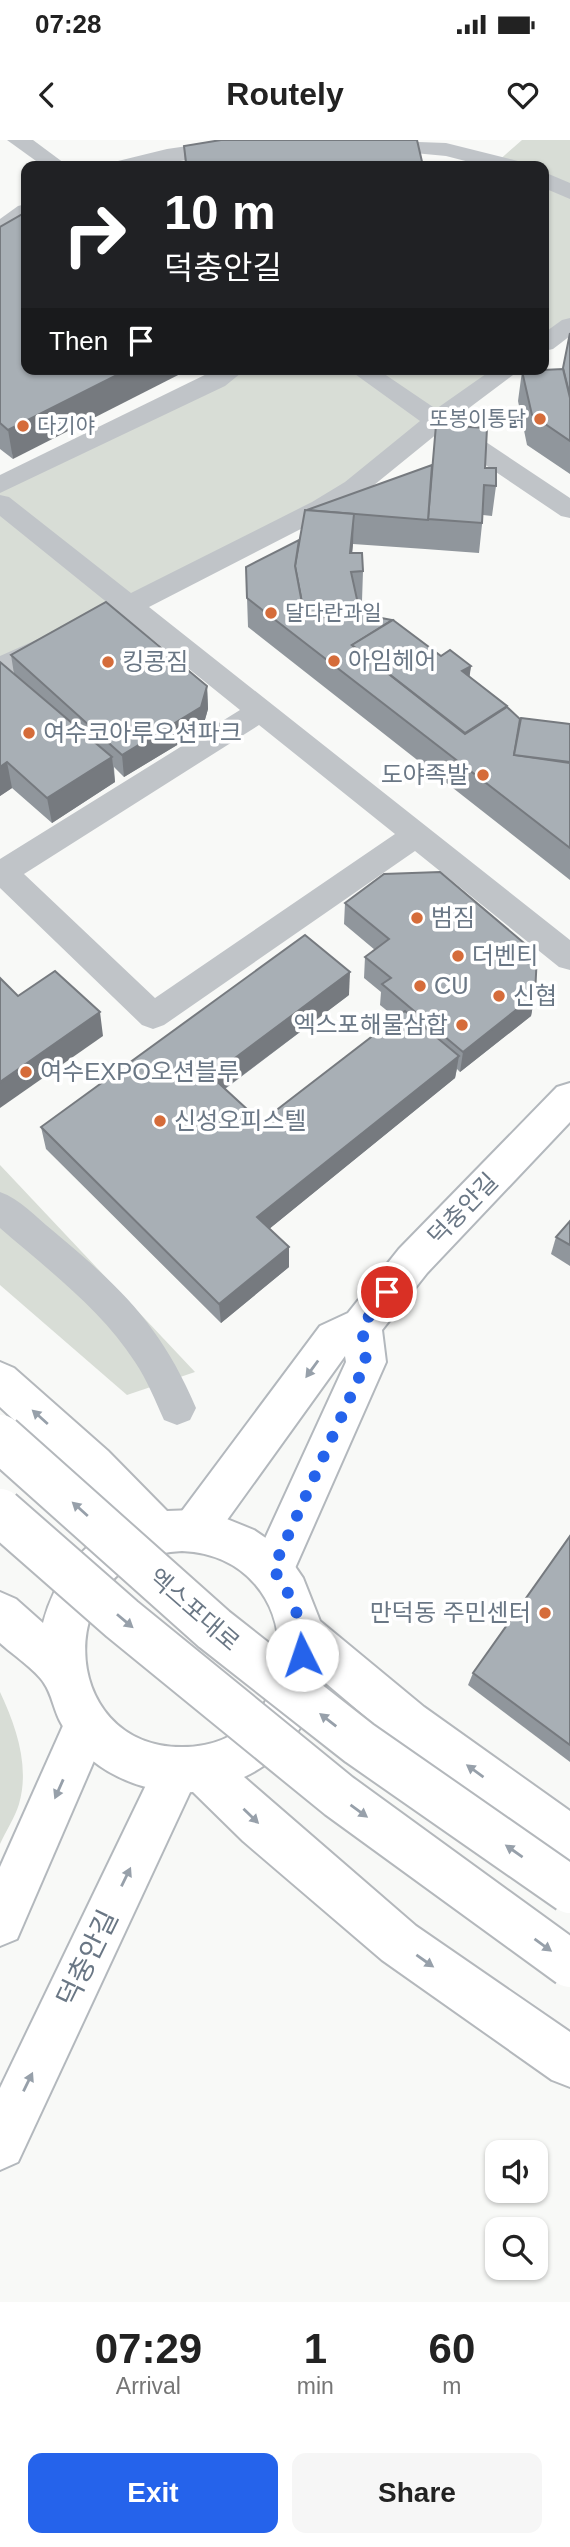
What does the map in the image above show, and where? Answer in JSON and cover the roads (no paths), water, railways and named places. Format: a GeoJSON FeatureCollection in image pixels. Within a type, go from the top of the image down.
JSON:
{"type":"FeatureCollection","features":[{"type":"Feature","properties":{"kind":"main road","name":"덕충안길"},"geometry":{"type":"LineString","coordinates":[[177,1532],[334,1339],[362,1326],[413,1261],[570,1098]]}},
{"type":"Feature","properties":{"kind":"main road"},"geometry":{"type":"LineString","coordinates":[[273,1569],[366,1362],[362,1326]]}},
{"type":"Feature","properties":{"kind":"main road"},"geometry":{"type":"LineString","coordinates":[[0,1381],[93,1465],[177,1532]]}},
{"type":"Feature","properties":{"kind":"main road","name":"엑스포대로"},"geometry":{"type":"LineString","coordinates":[[0,1438],[234,1645],[359,1743],[570,1890]]}},
{"type":"Feature","properties":{"kind":"main road","name":"엑스포대로"},"geometry":{"type":"LineString","coordinates":[[0,1512],[122,1619],[339,1796],[570,1964]]}},
{"type":"Feature","properties":{"kind":"main road"},"geometry":{"type":"LineString","coordinates":[[177,1532],[224,1536],[250,1550],[273,1569],[290,1594],[303,1635],[296,1686],[282,1715],[260,1740],[233,1758],[189,1770],[138,1764],[109,1749],[86,1726],[70,1699],[62,1669],[66,1627],[71,1607],[86,1580],[108,1558],[135,1541],[177,1532]]}},
{"type":"Feature","properties":{"kind":"main road"},"geometry":{"type":"LineString","coordinates":[[0,1614],[62,1669]]}},
{"type":"Feature","properties":{"kind":"main road"},"geometry":{"type":"LineString","coordinates":[[303,1635],[408,1723],[570,1839]]}},
{"type":"Feature","properties":{"kind":"main road"},"geometry":{"type":"LineString","coordinates":[[0,1922],[86,1726]]}},
{"type":"Feature","properties":{"kind":"main road","name":"덕충안길"},"geometry":{"type":"LineString","coordinates":[[0,2144],[189,1770]]}},
{"type":"Feature","properties":{"kind":"main road"},"geometry":{"type":"LineString","coordinates":[[189,1770],[260,1824],[399,1943],[570,2062]]}},
{"type":"Feature","properties":{"kind":"street"},"geometry":{"type":"LineString","coordinates":[[18,140],[50,161]]}},
{"type":"Feature","properties":{"kind":"street"},"geometry":{"type":"LineString","coordinates":[[346,142],[434,148],[502,161]]}},
{"type":"Feature","properties":{"kind":"street"},"geometry":{"type":"LineString","coordinates":[[148,161],[178,154],[258,144]]}},
{"type":"Feature","properties":{"kind":"street"},"geometry":{"type":"LineString","coordinates":[[549,182],[570,192]]}},
{"type":"Feature","properties":{"kind":"street"},"geometry":{"type":"LineString","coordinates":[[0,229],[21,214]]}},
{"type":"Feature","properties":{"kind":"street"},"geometry":{"type":"LineString","coordinates":[[549,340],[570,325]]}},
{"type":"Feature","properties":{"kind":"street"},"geometry":{"type":"LineString","coordinates":[[0,485],[226,375]]}},
{"type":"Feature","properties":{"kind":"street"},"geometry":{"type":"LineString","coordinates":[[369,375],[570,510]]}},
{"type":"Feature","properties":{"kind":"street"},"geometry":{"type":"LineString","coordinates":[[0,667],[129,606],[321,508],[354,488],[436,421],[501,375]]}},
{"type":"Feature","properties":{"kind":"street"},"geometry":{"type":"LineString","coordinates":[[0,503],[570,958]]}},
{"type":"Feature","properties":{"kind":"street"},"geometry":{"type":"LineString","coordinates":[[261,711],[2,872],[153,1016],[416,835]]}},
{"type":"Feature","properties":{"kind":"street"},"geometry":{"type":"LineString","coordinates":[[0,1207],[123,1318],[158,1365],[168,1382],[177,1408]]}},
{"type":"Feature","properties":{"kind":"place","name":"또봉이통닭"},"geometry":{"type":"Point","coordinates":[540,419]}},
{"type":"Feature","properties":{"kind":"place","name":"다기야"},"geometry":{"type":"Point","coordinates":[23,426]}},
{"type":"Feature","properties":{"kind":"place","name":"달다란과일"},"geometry":{"type":"Point","coordinates":[271,613]}},
{"type":"Feature","properties":{"kind":"place","name":"아임헤어"},"geometry":{"type":"Point","coordinates":[334,661]}},
{"type":"Feature","properties":{"kind":"place","name":"킹콩짐"},"geometry":{"type":"Point","coordinates":[108,662]}},
{"type":"Feature","properties":{"kind":"place","name":"여수코아루오션파크"},"geometry":{"type":"Point","coordinates":[29,733]}},
{"type":"Feature","properties":{"kind":"place","name":"도야족발"},"geometry":{"type":"Point","coordinates":[483,775]}},
{"type":"Feature","properties":{"kind":"place","name":"범짐"},"geometry":{"type":"Point","coordinates":[417,918]}},
{"type":"Feature","properties":{"kind":"place","name":"더벤티"},"geometry":{"type":"Point","coordinates":[458,956]}},
{"type":"Feature","properties":{"kind":"place","name":"CU"},"geometry":{"type":"Point","coordinates":[420,986]}},
{"type":"Feature","properties":{"kind":"place","name":"신협"},"geometry":{"type":"Point","coordinates":[499,996]}},
{"type":"Feature","properties":{"kind":"place","name":"엑스포해물삼합"},"geometry":{"type":"Point","coordinates":[462,1025]}},
{"type":"Feature","properties":{"kind":"place","name":"여수EXPO오션블루"},"geometry":{"type":"Point","coordinates":[26,1072]}},
{"type":"Feature","properties":{"kind":"place","name":"신성오피스텔"},"geometry":{"type":"Point","coordinates":[160,1121]}},
{"type":"Feature","properties":{"kind":"place","name":"만덕동 주민센터"},"geometry":{"type":"Point","coordinates":[545,1613]}}]}
